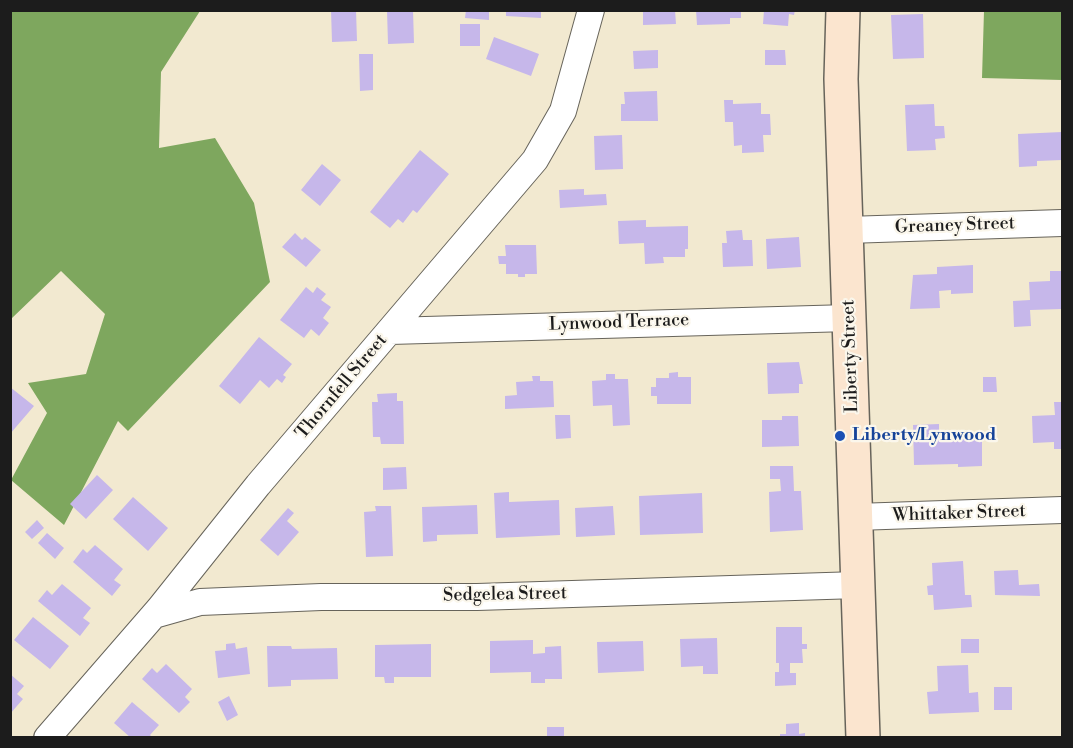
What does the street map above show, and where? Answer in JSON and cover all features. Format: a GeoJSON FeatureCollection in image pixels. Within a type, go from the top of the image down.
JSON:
{"type":"FeatureCollection","features":[{"type":"Feature","properties":{"kind":"main road","name":"Liberty Street"},"geometry":{"type":"LineString","coordinates":[[843,10],[842,79],[862,738]]}},
{"type":"Feature","properties":{"kind":"street","name":"Thornfell Street"},"geometry":{"type":"LineString","coordinates":[[47,738],[154,615],[258,485],[535,160],[563,111],[591,10]]}},
{"type":"Feature","properties":{"kind":"street","name":"Greaney Street"},"geometry":{"type":"LineString","coordinates":[[847,230],[1062,223]]}},
{"type":"Feature","properties":{"kind":"street","name":"Lynwood Terrace"},"geometry":{"type":"LineString","coordinates":[[390,331],[849,318]]}},
{"type":"Feature","properties":{"kind":"street","name":"Whittaker Street"},"geometry":{"type":"LineString","coordinates":[[856,517],[1062,510]]}},
{"type":"Feature","properties":{"kind":"street","name":"Sedgelea Street"},"geometry":{"type":"LineString","coordinates":[[154,615],[200,602],[299,598],[477,597],[858,585]]}},
{"type":"Feature","properties":{"kind":"green space"},"geometry":{"type":"Polygon","coordinates":[[[11,11],[200,11],[161,72],[159,148],[215,138],[254,203],[270,282],[128,431],[118,421],[64,525],[11,480],[47,413],[28,383],[86,374],[105,314],[61,271],[11,319],[11,11]]]}},
{"type":"Feature","properties":{"kind":"green space"},"geometry":{"type":"Polygon","coordinates":[[[984,11],[1062,11],[1062,80],[982,78],[984,11]]]}},
{"type":"Feature","properties":{"kind":"building"},"geometry":{"type":"Polygon","coordinates":[[[331,10],[356,10],[357,41],[332,42],[331,10]]]}},
{"type":"Feature","properties":{"kind":"building"},"geometry":{"type":"Polygon","coordinates":[[[387,10],[413,10],[414,43],[388,44],[387,10]]]}},
{"type":"Feature","properties":{"kind":"building"},"geometry":{"type":"Polygon","coordinates":[[[466,10],[489,10],[489,20],[465,18],[466,10]]]}},
{"type":"Feature","properties":{"kind":"building"},"geometry":{"type":"Polygon","coordinates":[[[506,10],[541,10],[541,18],[506,16],[506,10]]]}},
{"type":"Feature","properties":{"kind":"building"},"geometry":{"type":"Polygon","coordinates":[[[643,10],[675,10],[676,24],[643,25],[643,10]]]}},
{"type":"Feature","properties":{"kind":"building"},"geometry":{"type":"Polygon","coordinates":[[[696,10],[741,10],[741,18],[730,18],[730,24],[697,25],[696,10]]]}},
{"type":"Feature","properties":{"kind":"building"},"geometry":{"type":"Polygon","coordinates":[[[764,10],[795,10],[794,15],[789,14],[788,26],[763,24],[764,10]]]}},
{"type":"Feature","properties":{"kind":"building"},"geometry":{"type":"Polygon","coordinates":[[[923,14],[924,58],[893,59],[891,15],[923,14]]]}},
{"type":"Feature","properties":{"kind":"building"},"geometry":{"type":"Polygon","coordinates":[[[460,24],[480,24],[480,46],[460,46],[460,24]]]}},
{"type":"Feature","properties":{"kind":"building"},"geometry":{"type":"Polygon","coordinates":[[[494,37],[539,54],[531,76],[486,59],[494,37]]]}},
{"type":"Feature","properties":{"kind":"building"},"geometry":{"type":"Polygon","coordinates":[[[658,50],[658,68],[634,69],[633,51],[658,50]]]}},
{"type":"Feature","properties":{"kind":"building"},"geometry":{"type":"Polygon","coordinates":[[[765,50],[785,50],[786,65],[765,65],[765,50]]]}},
{"type":"Feature","properties":{"kind":"building"},"geometry":{"type":"Polygon","coordinates":[[[359,54],[373,54],[373,90],[360,91],[359,54]]]}},
{"type":"Feature","properties":{"kind":"building"},"geometry":{"type":"Polygon","coordinates":[[[657,91],[658,121],[621,121],[621,104],[625,104],[624,92],[657,91]]]}},
{"type":"Feature","properties":{"kind":"building"},"geometry":{"type":"Polygon","coordinates":[[[724,100],[733,100],[733,104],[761,103],[761,114],[770,114],[771,135],[763,135],[764,152],[742,153],[742,145],[734,146],[733,122],[725,122],[724,100]]]}},
{"type":"Feature","properties":{"kind":"building"},"geometry":{"type":"Polygon","coordinates":[[[934,104],[935,126],[944,126],[945,138],[935,139],[936,150],[907,151],[905,105],[934,104]]]}},
{"type":"Feature","properties":{"kind":"building"},"geometry":{"type":"Polygon","coordinates":[[[1062,132],[1062,160],[1037,161],[1037,166],[1019,167],[1018,134],[1062,132]]]}},
{"type":"Feature","properties":{"kind":"building"},"geometry":{"type":"Polygon","coordinates":[[[622,135],[623,169],[595,170],[594,136],[622,135]]]}},
{"type":"Feature","properties":{"kind":"building"},"geometry":{"type":"Polygon","coordinates":[[[420,150],[449,174],[417,213],[413,210],[403,223],[398,219],[390,228],[370,212],[420,150]]]}},
{"type":"Feature","properties":{"kind":"building"},"geometry":{"type":"Polygon","coordinates":[[[322,164],[341,180],[320,206],[301,190],[322,164]]]}},
{"type":"Feature","properties":{"kind":"building"},"geometry":{"type":"Polygon","coordinates":[[[584,189],[584,195],[606,194],[607,205],[560,208],[559,190],[584,189]]]}},
{"type":"Feature","properties":{"kind":"building"},"geometry":{"type":"Polygon","coordinates":[[[646,220],[646,227],[688,226],[688,249],[685,249],[685,257],[663,257],[664,263],[645,264],[644,243],[619,244],[618,221],[646,220]]]}},
{"type":"Feature","properties":{"kind":"building"},"geometry":{"type":"Polygon","coordinates":[[[742,230],[743,240],[752,240],[753,266],[723,267],[722,243],[727,243],[726,231],[742,230]]]}},
{"type":"Feature","properties":{"kind":"building"},"geometry":{"type":"Polygon","coordinates":[[[295,233],[302,240],[305,237],[321,250],[306,267],[282,247],[295,233]]]}},
{"type":"Feature","properties":{"kind":"building"},"geometry":{"type":"Polygon","coordinates":[[[799,237],[801,267],[767,269],[766,239],[799,237]]]}},
{"type":"Feature","properties":{"kind":"building"},"geometry":{"type":"Polygon","coordinates":[[[505,245],[536,245],[537,274],[525,274],[525,277],[518,277],[518,274],[506,274],[506,264],[499,264],[498,256],[506,256],[505,245]]]}},
{"type":"Feature","properties":{"kind":"building"},"geometry":{"type":"Polygon","coordinates":[[[973,265],[973,293],[951,294],[951,290],[939,291],[940,308],[910,309],[913,275],[937,274],[937,267],[973,265]]]}},
{"type":"Feature","properties":{"kind":"building"},"geometry":{"type":"Polygon","coordinates":[[[1050,271],[1062,271],[1062,309],[1030,310],[1031,326],[1014,327],[1013,301],[1030,300],[1029,282],[1050,281],[1050,271]]]}},
{"type":"Feature","properties":{"kind":"building"},"geometry":{"type":"Polygon","coordinates":[[[306,287],[313,293],[317,287],[326,294],[321,300],[331,307],[323,318],[329,323],[319,336],[311,329],[304,338],[280,320],[306,287]]]}},
{"type":"Feature","properties":{"kind":"building"},"geometry":{"type":"Polygon","coordinates":[[[259,337],[292,364],[283,375],[286,377],[282,383],[277,379],[269,388],[260,380],[240,404],[219,386],[259,337]]]}},
{"type":"Feature","properties":{"kind":"building"},"geometry":{"type":"Polygon","coordinates":[[[799,362],[803,384],[799,384],[799,393],[768,394],[767,363],[799,362]]]}},
{"type":"Feature","properties":{"kind":"building"},"geometry":{"type":"Polygon","coordinates":[[[678,372],[678,377],[691,377],[691,404],[657,404],[657,396],[651,396],[651,387],[656,387],[656,378],[669,378],[669,373],[678,372]]]}},
{"type":"Feature","properties":{"kind":"building"},"geometry":{"type":"Polygon","coordinates":[[[606,374],[615,374],[615,379],[628,379],[630,425],[613,426],[612,405],[593,406],[592,381],[606,380],[606,374]]]}},
{"type":"Feature","properties":{"kind":"building"},"geometry":{"type":"Polygon","coordinates":[[[532,376],[540,376],[540,381],[553,381],[554,407],[505,409],[505,396],[517,395],[516,382],[533,381],[532,376]]]}},
{"type":"Feature","properties":{"kind":"building"},"geometry":{"type":"Polygon","coordinates":[[[983,377],[996,377],[997,392],[983,392],[983,377]]]}},
{"type":"Feature","properties":{"kind":"building"},"geometry":{"type":"Polygon","coordinates":[[[10,387],[34,406],[10,434],[10,387]]]}},
{"type":"Feature","properties":{"kind":"building"},"geometry":{"type":"Polygon","coordinates":[[[397,393],[397,401],[403,401],[404,444],[381,444],[380,437],[373,437],[372,402],[378,402],[377,394],[397,393]]]}},
{"type":"Feature","properties":{"kind":"building"},"geometry":{"type":"Polygon","coordinates":[[[1054,402],[1062,402],[1062,449],[1054,449],[1054,442],[1033,443],[1032,416],[1055,415],[1054,402]]]}},
{"type":"Feature","properties":{"kind":"building"},"geometry":{"type":"Polygon","coordinates":[[[555,415],[570,415],[571,438],[556,439],[555,415]]]}},
{"type":"Feature","properties":{"kind":"building"},"geometry":{"type":"Polygon","coordinates":[[[782,416],[798,416],[799,446],[762,447],[762,420],[782,420],[782,416]]]}},
{"type":"Feature","properties":{"kind":"building"},"geometry":{"type":"Polygon","coordinates":[[[939,424],[939,436],[943,435],[943,439],[982,438],[982,466],[914,465],[913,425],[939,424]]]}},
{"type":"Feature","properties":{"kind":"building"},"geometry":{"type":"Polygon","coordinates":[[[770,466],[793,466],[794,491],[801,491],[803,530],[770,532],[769,492],[781,491],[780,479],[770,479],[770,466]]]}},
{"type":"Feature","properties":{"kind":"building"},"geometry":{"type":"Polygon","coordinates":[[[406,467],[407,489],[383,490],[383,468],[406,467]]]}},
{"type":"Feature","properties":{"kind":"building"},"geometry":{"type":"Polygon","coordinates":[[[97,475],[113,490],[86,519],[70,504],[97,475]]]}},
{"type":"Feature","properties":{"kind":"building"},"geometry":{"type":"Polygon","coordinates":[[[509,492],[509,502],[559,500],[560,535],[496,538],[494,493],[509,492]]]}},
{"type":"Feature","properties":{"kind":"building"},"geometry":{"type":"Polygon","coordinates":[[[702,493],[703,533],[640,535],[639,496],[702,493]]]}},
{"type":"Feature","properties":{"kind":"building"},"geometry":{"type":"Polygon","coordinates":[[[133,497],[168,528],[148,551],[113,519],[133,497]]]}},
{"type":"Feature","properties":{"kind":"building"},"geometry":{"type":"Polygon","coordinates":[[[477,505],[478,534],[437,535],[437,541],[423,542],[422,507],[477,505]]]}},
{"type":"Feature","properties":{"kind":"building"},"geometry":{"type":"Polygon","coordinates":[[[375,506],[391,506],[393,556],[366,557],[364,512],[376,511],[375,506]]]}},
{"type":"Feature","properties":{"kind":"building"},"geometry":{"type":"Polygon","coordinates":[[[613,506],[615,535],[576,537],[575,508],[613,506]]]}},
{"type":"Feature","properties":{"kind":"building"},"geometry":{"type":"Polygon","coordinates":[[[288,508],[294,513],[287,521],[299,532],[278,556],[260,540],[288,508]]]}},
{"type":"Feature","properties":{"kind":"building"},"geometry":{"type":"Polygon","coordinates":[[[37,520],[44,528],[32,539],[25,532],[37,520]]]}},
{"type":"Feature","properties":{"kind":"building"},"geometry":{"type":"Polygon","coordinates":[[[47,533],[64,548],[55,559],[38,543],[47,533]]]}},
{"type":"Feature","properties":{"kind":"building"},"geometry":{"type":"Polygon","coordinates":[[[95,545],[123,569],[114,580],[121,585],[112,596],[73,562],[83,549],[87,553],[95,545]]]}},
{"type":"Feature","properties":{"kind":"building"},"geometry":{"type":"Polygon","coordinates":[[[963,561],[965,595],[971,595],[972,607],[934,610],[933,595],[928,595],[927,586],[933,585],[932,563],[963,561]]]}},
{"type":"Feature","properties":{"kind":"building"},"geometry":{"type":"Polygon","coordinates":[[[1018,570],[1019,585],[1039,584],[1040,596],[995,595],[994,571],[1018,570]]]}},
{"type":"Feature","properties":{"kind":"building"},"geometry":{"type":"Polygon","coordinates":[[[62,584],[91,608],[83,618],[90,623],[80,636],[38,601],[47,590],[52,595],[62,584]]]}},
{"type":"Feature","properties":{"kind":"building"},"geometry":{"type":"Polygon","coordinates":[[[33,617],[69,646],[50,669],[14,640],[33,617]]]}},
{"type":"Feature","properties":{"kind":"building"},"geometry":{"type":"Polygon","coordinates":[[[776,627],[802,627],[802,644],[807,644],[807,649],[802,649],[803,663],[790,663],[790,673],[796,673],[796,685],[775,686],[775,672],[779,672],[779,663],[776,663],[776,627]]]}},
{"type":"Feature","properties":{"kind":"building"},"geometry":{"type":"Polygon","coordinates":[[[717,638],[718,674],[703,674],[703,666],[681,667],[680,639],[717,638]]]}},
{"type":"Feature","properties":{"kind":"building"},"geometry":{"type":"Polygon","coordinates":[[[961,639],[979,639],[979,653],[961,653],[961,639]]]}},
{"type":"Feature","properties":{"kind":"building"},"geometry":{"type":"Polygon","coordinates":[[[533,640],[533,654],[545,653],[545,647],[561,646],[562,679],[545,679],[545,683],[531,683],[531,672],[490,673],[490,641],[533,640]]]}},
{"type":"Feature","properties":{"kind":"building"},"geometry":{"type":"Polygon","coordinates":[[[643,641],[644,671],[598,673],[597,642],[643,641]]]}},
{"type":"Feature","properties":{"kind":"building"},"geometry":{"type":"Polygon","coordinates":[[[235,643],[236,649],[247,647],[250,674],[218,678],[215,651],[226,650],[226,644],[235,643]]]}},
{"type":"Feature","properties":{"kind":"building"},"geometry":{"type":"Polygon","coordinates":[[[431,644],[431,677],[394,677],[394,683],[385,683],[384,677],[375,677],[375,645],[431,644]]]}},
{"type":"Feature","properties":{"kind":"building"},"geometry":{"type":"Polygon","coordinates":[[[267,646],[291,646],[292,649],[337,648],[338,679],[291,680],[291,686],[268,687],[267,646]]]}},
{"type":"Feature","properties":{"kind":"building"},"geometry":{"type":"Polygon","coordinates":[[[166,664],[192,689],[185,697],[190,702],[179,713],[142,679],[152,668],[157,673],[166,664]]]}},
{"type":"Feature","properties":{"kind":"building"},"geometry":{"type":"Polygon","coordinates":[[[968,665],[969,693],[978,692],[979,712],[929,714],[927,692],[938,691],[937,666],[968,665]]]}},
{"type":"Feature","properties":{"kind":"building"},"geometry":{"type":"Polygon","coordinates":[[[10,674],[24,686],[17,694],[23,699],[10,714],[10,674]]]}},
{"type":"Feature","properties":{"kind":"building"},"geometry":{"type":"Polygon","coordinates":[[[994,687],[1012,687],[1012,710],[994,710],[994,687]]]}},
{"type":"Feature","properties":{"kind":"building"},"geometry":{"type":"Polygon","coordinates":[[[229,696],[238,715],[227,721],[218,702],[229,696]]]}},
{"type":"Feature","properties":{"kind":"building"},"geometry":{"type":"Polygon","coordinates":[[[132,702],[159,725],[150,735],[153,738],[131,738],[114,723],[132,702]]]}},
{"type":"Feature","properties":{"kind":"building"},"geometry":{"type":"Polygon","coordinates":[[[799,723],[799,734],[805,733],[805,738],[780,738],[780,734],[786,734],[786,724],[799,723]]]}},
{"type":"Feature","properties":{"kind":"building"},"geometry":{"type":"Polygon","coordinates":[[[547,727],[564,727],[564,738],[547,738],[547,727]]]}},
{"type":"Feature","properties":{"kind":"place","name":"Liberty/Lynwood"},"geometry":{"type":"Point","coordinates":[840,436]}}]}
